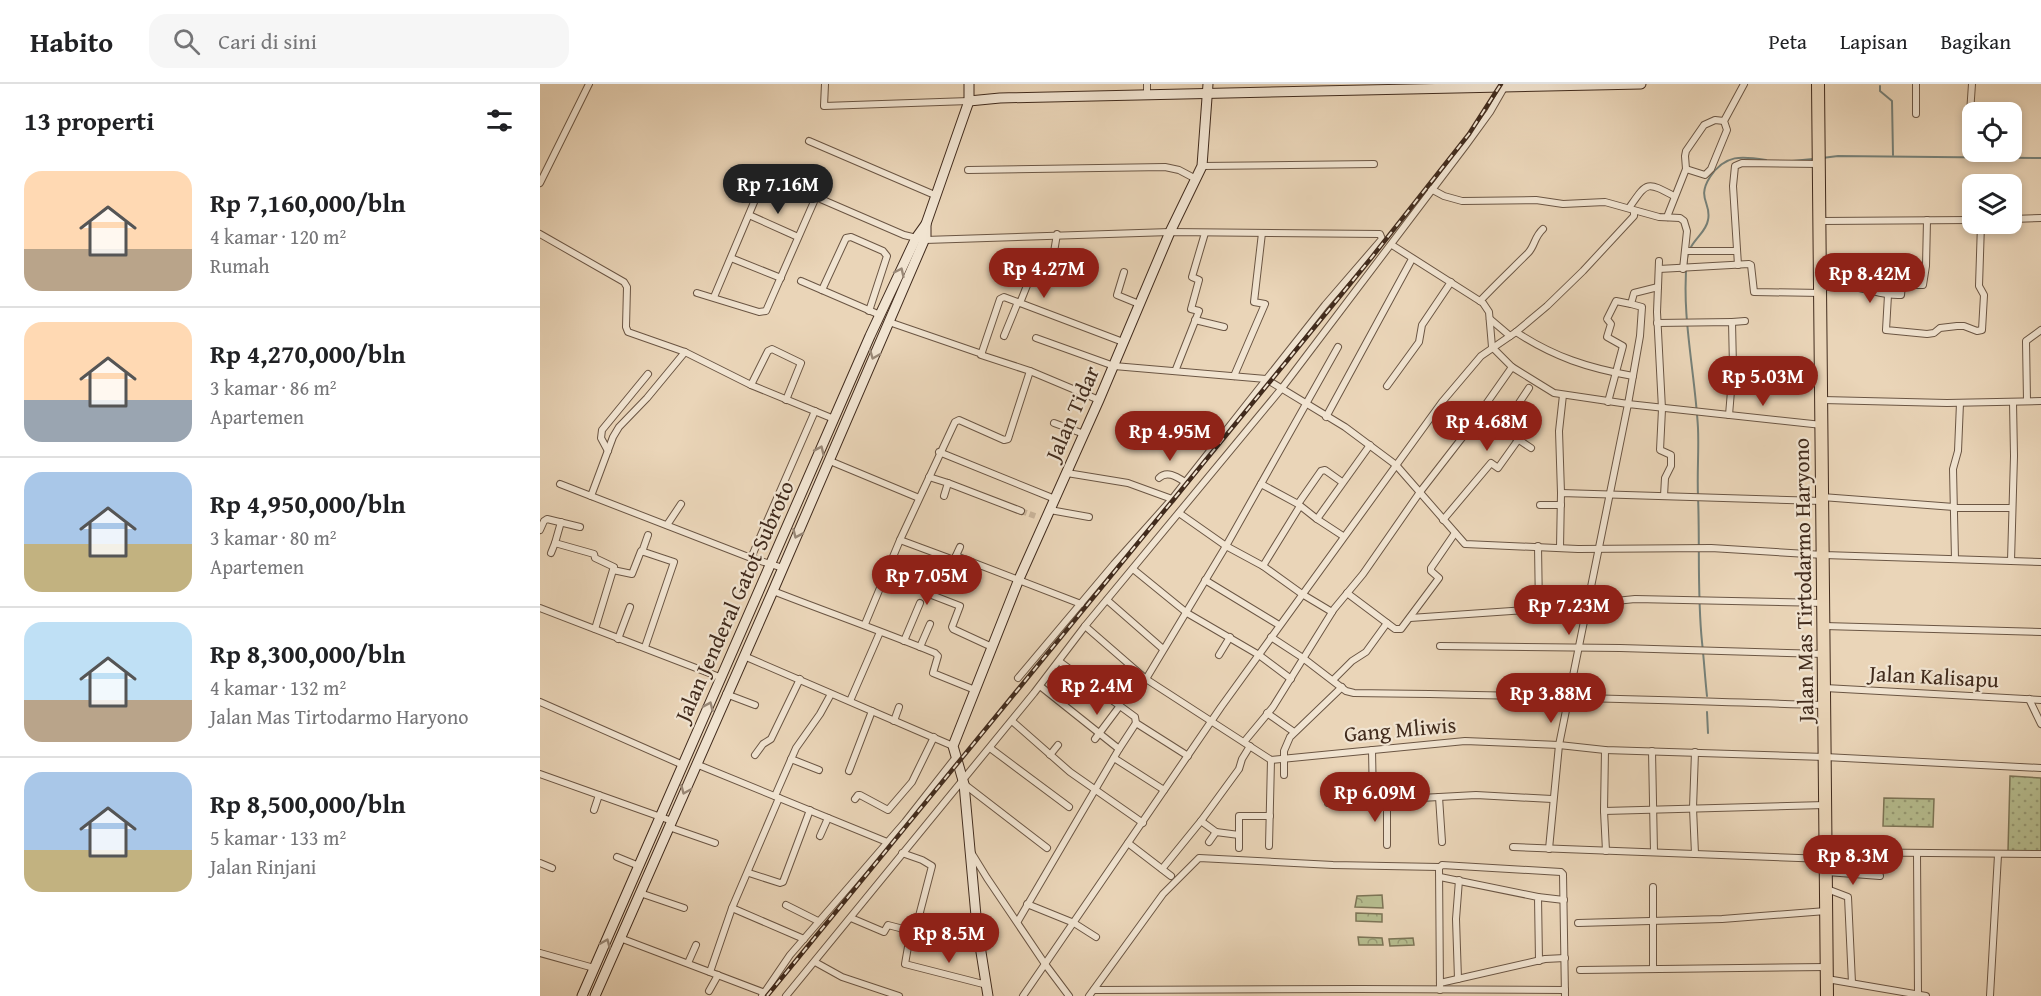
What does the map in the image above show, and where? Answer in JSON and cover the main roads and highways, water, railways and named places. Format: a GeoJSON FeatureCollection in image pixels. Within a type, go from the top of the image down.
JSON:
{"type":"FeatureCollection","features":[{"type":"Feature","properties":{"kind":"highway","name":"Jalan Mas Tirtodarmo Haryono"},"geometry":{"type":"LineString","coordinates":[[1818,84],[1822,290],[1827,996]]}},
{"type":"Feature","properties":{"kind":"main road","name":"Jalan Jenderal Gatot Subroto"},"geometry":{"type":"LineString","coordinates":[[595,996],[889,322],[937,196],[969,101],[969,84]]}},
{"type":"Feature","properties":{"kind":"main road"},"geometry":{"type":"LineString","coordinates":[[969,101],[1147,89],[1641,84]]}},
{"type":"Feature","properties":{"kind":"main road","name":"Jalan Tidar"},"geometry":{"type":"LineString","coordinates":[[988,996],[977,927],[964,782],[953,746],[1042,519],[1050,510],[1067,473],[1170,232],[1202,166],[1208,88]]}},
{"type":"Feature","properties":{"kind":"main road","name":"Jalan Jenderal Gatot Subroto"},"geometry":{"type":"LineString","coordinates":[[582,996],[880,315],[920,239]]}},
{"type":"Feature","properties":{"kind":"main road"},"geometry":{"type":"LineString","coordinates":[[834,419],[846,423]]}},
{"type":"Feature","properties":{"kind":"waterway"},"geometry":{"type":"LineString","coordinates":[[1880,86],[1880,91],[1892,101],[1893,155]]}},
{"type":"Feature","properties":{"kind":"waterway"},"geometry":{"type":"LineString","coordinates":[[1822,158],[1838,156],[2041,158]]}},
{"type":"Feature","properties":{"kind":"waterway"},"geometry":{"type":"LineString","coordinates":[[1707,696],[1700,624],[1698,428],[1687,322],[1687,259],[1691,247],[1707,225],[1709,214],[1704,191],[1710,177],[1728,160],[1735,158],[1766,160]]}},
{"type":"Feature","properties":{"kind":"waterway"},"geometry":{"type":"LineString","coordinates":[[1792,161],[1813,159]]}},
{"type":"Feature","properties":{"kind":"waterway"},"geometry":{"type":"LineString","coordinates":[[1707,712],[1708,733]]}},
{"type":"Feature","properties":{"kind":"tunnel"},"geometry":{"type":"LineString","coordinates":[[1021,511],[1038,517]]}},
{"type":"Feature","properties":{"kind":"railway"},"geometry":{"type":"LineString","coordinates":[[767,996],[1372,257],[1469,134],[1501,84]]}}]}
